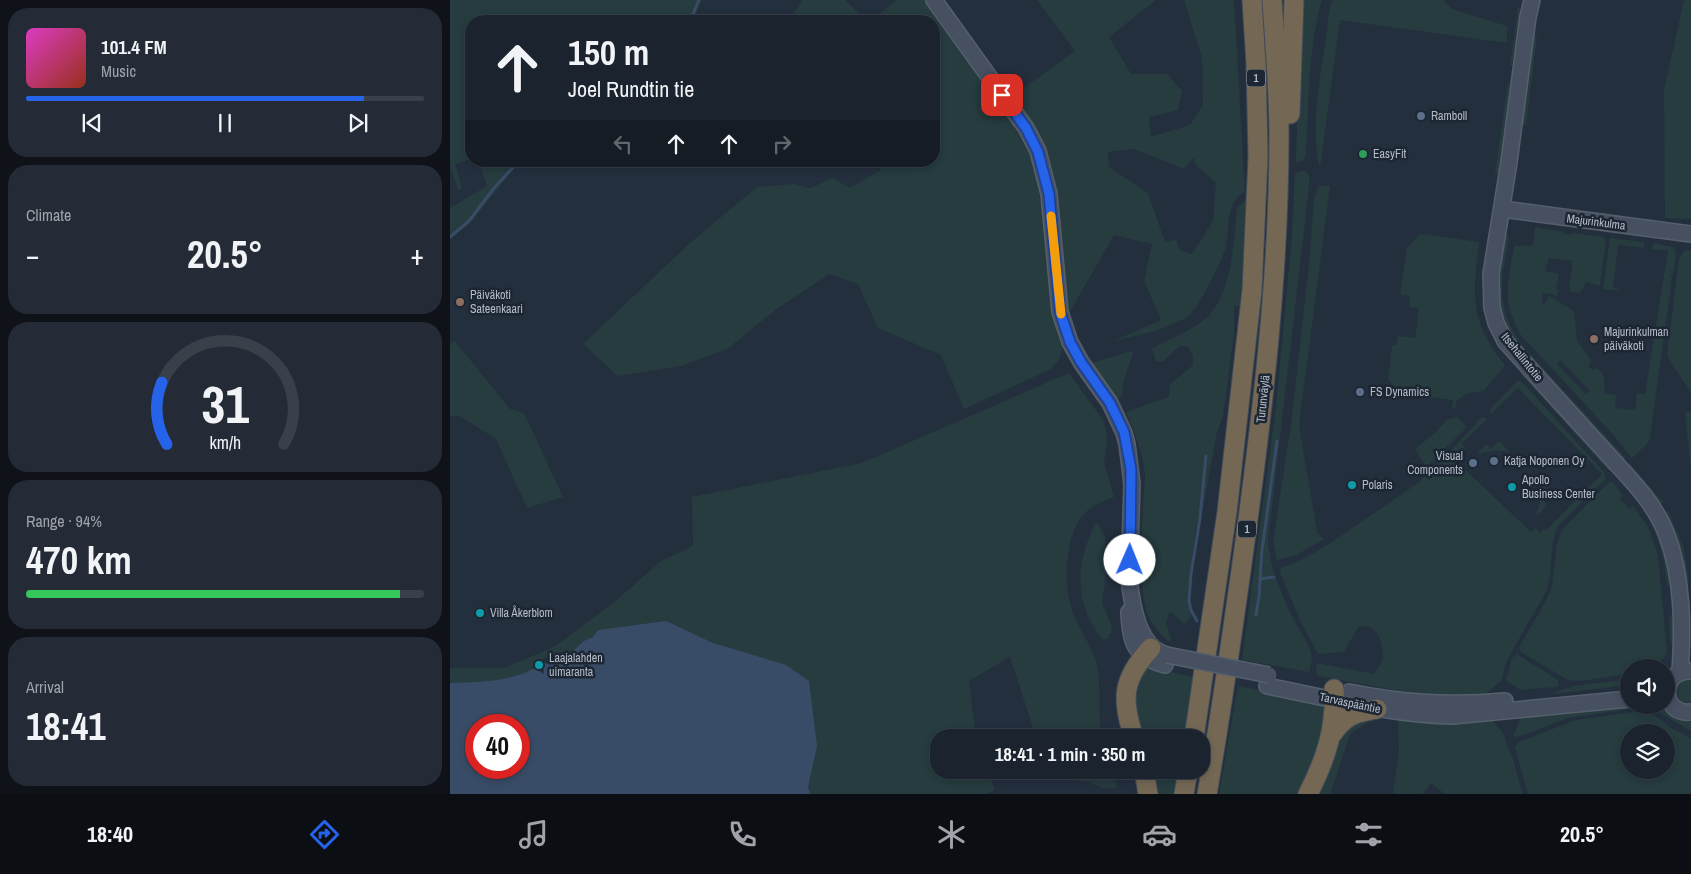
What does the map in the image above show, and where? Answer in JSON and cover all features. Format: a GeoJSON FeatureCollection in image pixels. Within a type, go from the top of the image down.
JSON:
{"type":"FeatureCollection","features":[{"type":"Feature","properties":{"kind":"highway","name":"Turunväylä"},"geometry":{"type":"LineString","coordinates":[[1195,729],[1227,512],[1252,290],[1258,156],[1256,64],[1252,0]]}},
{"type":"Feature","properties":{"kind":"highway","name":"Turunväylä"},"geometry":{"type":"LineString","coordinates":[[1207,794],[1224,688],[1263,402],[1275,262],[1279,137],[1277,63],[1272,0]]}},
{"type":"Feature","properties":{"kind":"highway"},"geometry":{"type":"LineString","coordinates":[[1275,262],[1284,237],[1294,0]]}},
{"type":"Feature","properties":{"kind":"highway"},"geometry":{"type":"LineString","coordinates":[[1132,729],[1126,709],[1127,685],[1157,656]]}},
{"type":"Feature","properties":{"kind":"highway"},"geometry":{"type":"LineString","coordinates":[[1308,794],[1326,756],[1332,734],[1335,694]]}},
{"type":"Feature","properties":{"kind":"highway"},"geometry":{"type":"LineString","coordinates":[[1332,734],[1341,722],[1350,716],[1377,709]]}},
{"type":"Feature","properties":{"kind":"highway"},"geometry":{"type":"LineString","coordinates":[[1146,779],[1148,794]]}},
{"type":"Feature","properties":{"kind":"highway"},"geometry":{"type":"LineString","coordinates":[[1184,794],[1186,779]]}},
{"type":"Feature","properties":{"kind":"main road"},"geometry":{"type":"LineString","coordinates":[[934,0],[1026,128],[1038,152],[1049,194],[1060,312],[1070,342],[1081,362],[1116,413],[1127,444],[1132,484],[1131,593],[1144,639],[1157,656]]}},
{"type":"Feature","properties":{"kind":"main road","name":"Itsehallintotie"},"geometry":{"type":"LineString","coordinates":[[1532,0],[1491,274],[1492,307],[1496,323],[1505,341],[1619,467],[1656,513],[1666,532],[1674,559],[1681,614],[1691,650]]}},
{"type":"Feature","properties":{"kind":"main road","name":"Majurinkulma"},"geometry":{"type":"LineString","coordinates":[[1502,209],[1691,234]]}},
{"type":"Feature","properties":{"kind":"main road","name":"Itsehallintotie"},"geometry":{"type":"LineString","coordinates":[[1677,676],[1681,614]]}},
{"type":"Feature","properties":{"kind":"main road","name":"Tarvaspääntie"},"geometry":{"type":"LineString","coordinates":[[1157,656],[1335,694],[1487,708]]}},
{"type":"Feature","properties":{"kind":"main road","name":"Tarvaspääntie"},"geometry":{"type":"LineString","coordinates":[[1521,705],[1620,690]]}},
{"type":"Feature","properties":{"kind":"main road","name":"Tarvaspääntie"},"geometry":{"type":"LineString","coordinates":[[1335,694],[1377,709],[1426,716],[1453,716],[1487,708],[1521,705],[1620,700]]}},
{"type":"Feature","properties":{"kind":"main road"},"geometry":{"type":"LineString","coordinates":[[1675,708],[1688,714]]}},
{"type":"Feature","properties":{"kind":"green space"},"geometry":{"type":"Polygon","coordinates":[[[450,0],[702,0],[696,15],[465,15],[465,161],[455,164],[462,188],[458,190],[450,165],[450,0]]]}},
{"type":"Feature","properties":{"kind":"green space"},"geometry":{"type":"Polygon","coordinates":[[[803,0],[845,0],[861,15],[792,15],[803,0]]]}},
{"type":"Feature","properties":{"kind":"green space"},"geometry":{"type":"Polygon","coordinates":[[[897,0],[925,0],[936,15],[878,15],[897,0]]]}},
{"type":"Feature","properties":{"kind":"green space"},"geometry":{"type":"Polygon","coordinates":[[[1037,0],[1156,0],[1109,37],[1131,74],[1167,74],[1182,91],[1178,110],[1149,117],[1151,137],[1190,125],[1203,105],[1202,58],[1184,0],[1234,0],[1245,192],[1233,203],[1225,250],[1203,296],[1187,317],[1160,329],[1111,342],[1161,320],[1144,281],[1152,244],[1114,235],[1068,315],[1056,204],[1010,98],[1075,51],[1037,0]],[[1134,149],[1108,152],[1109,167],[1148,193],[1165,242],[1176,240],[1180,251],[1192,254],[1213,221],[1216,183],[1198,167],[1193,158],[1184,169],[1134,149]]]}},
{"type":"Feature","properties":{"kind":"green space"},"geometry":{"type":"Polygon","coordinates":[[[1301,0],[1322,0],[1317,18],[1312,56],[1306,153],[1304,160],[1297,163],[1296,159],[1301,0]]]}},
{"type":"Feature","properties":{"kind":"green space"},"geometry":{"type":"Polygon","coordinates":[[[1332,0],[1443,0],[1452,9],[1507,26],[1507,43],[1340,20],[1320,168],[1316,137],[1317,103],[1332,0]]]}},
{"type":"Feature","properties":{"kind":"green space"},"geometry":{"type":"Polygon","coordinates":[[[1684,0],[1691,0],[1691,219],[1665,218],[1664,90],[1684,0]]]}},
{"type":"Feature","properties":{"kind":"green space"},"geometry":{"type":"Polygon","coordinates":[[[1518,8],[1522,9],[1512,66],[1510,66],[1518,8]]]}},
{"type":"Feature","properties":{"kind":"green space"},"geometry":{"type":"Polygon","coordinates":[[[940,21],[993,94],[1034,163],[1047,236],[1055,312],[1063,346],[1059,360],[1051,369],[964,409],[941,355],[878,328],[858,284],[829,274],[778,308],[727,349],[681,366],[618,376],[583,344],[690,243],[757,187],[793,184],[811,188],[832,178],[850,188],[881,170],[879,167],[940,167],[940,21]]]}},
{"type":"Feature","properties":{"kind":"green space"},"geometry":{"type":"Polygon","coordinates":[[[1533,35],[1537,37],[1526,125],[1522,125],[1522,112],[1533,35]]]}},
{"type":"Feature","properties":{"kind":"green space"},"geometry":{"type":"Polygon","coordinates":[[[1508,82],[1510,82],[1503,138],[1504,148],[1499,174],[1495,173],[1508,82]]]}},
{"type":"Feature","properties":{"kind":"green space"},"geometry":{"type":"Polygon","coordinates":[[[481,167],[516,167],[471,222],[450,239],[450,208],[487,186],[481,167]]]}},
{"type":"Feature","properties":{"kind":"green space"},"geometry":{"type":"Polygon","coordinates":[[[1304,170],[1309,175],[1309,187],[1268,541],[1271,562],[1281,593],[1310,649],[1312,661],[1309,672],[1242,660],[1276,407],[1292,235],[1295,173],[1304,170]]]}},
{"type":"Feature","properties":{"kind":"green space"},"geometry":{"type":"Polygon","coordinates":[[[1319,186],[1330,186],[1299,425],[1317,532],[1324,539],[1296,555],[1277,560],[1273,542],[1291,425],[1310,255],[1313,211],[1315,195],[1319,186]]]}},
{"type":"Feature","properties":{"kind":"green space"},"geometry":{"type":"Polygon","coordinates":[[[1248,197],[1243,306],[1234,306],[1234,333],[1223,416],[1217,432],[1203,507],[1196,528],[1190,571],[1191,617],[1185,624],[1170,611],[1166,623],[1171,639],[1170,642],[1153,625],[1144,602],[1141,547],[1145,474],[1140,450],[1126,412],[1169,397],[1170,385],[1193,365],[1193,355],[1187,346],[1179,346],[1163,361],[1156,362],[1152,348],[1194,327],[1215,308],[1221,296],[1230,267],[1237,208],[1248,197]]]}},
{"type":"Feature","properties":{"kind":"green space"},"geometry":{"type":"Polygon","coordinates":[[[1535,227],[1564,232],[1564,234],[1571,235],[1572,233],[1604,237],[1606,241],[1600,286],[1586,282],[1583,290],[1578,293],[1570,291],[1573,261],[1549,258],[1545,271],[1559,274],[1556,289],[1559,290],[1557,297],[1552,294],[1543,293],[1542,304],[1544,304],[1549,296],[1574,311],[1577,341],[1591,360],[1589,367],[1593,370],[1597,367],[1604,376],[1605,393],[1616,395],[1615,408],[1635,410],[1637,393],[1645,394],[1668,251],[1652,249],[1653,243],[1673,247],[1676,252],[1673,274],[1671,274],[1650,438],[1647,444],[1632,458],[1609,430],[1520,334],[1510,310],[1508,281],[1514,246],[1533,245],[1535,227]],[[1560,360],[1557,364],[1586,394],[1590,391],[1560,360]]]}},
{"type":"Feature","properties":{"kind":"green space"},"geometry":{"type":"Polygon","coordinates":[[[1505,233],[1509,236],[1502,279],[1503,305],[1513,331],[1522,345],[1622,454],[1625,458],[1623,460],[1616,451],[1602,440],[1508,336],[1502,322],[1497,297],[1498,273],[1505,233]]]}},
{"type":"Feature","properties":{"kind":"green space"},"geometry":{"type":"Polygon","coordinates":[[[1424,234],[1479,242],[1475,277],[1476,306],[1484,334],[1504,364],[1504,367],[1483,391],[1468,393],[1457,400],[1455,409],[1452,407],[1453,400],[1400,393],[1388,379],[1392,346],[1396,345],[1398,336],[1415,338],[1419,308],[1409,307],[1410,296],[1400,295],[1407,248],[1419,235],[1424,234]]]}},
{"type":"Feature","properties":{"kind":"green space"},"geometry":{"type":"Polygon","coordinates":[[[1610,238],[1644,242],[1644,248],[1618,245],[1613,288],[1620,289],[1619,291],[1603,289],[1610,238]]]}},
{"type":"Feature","properties":{"kind":"green space"},"geometry":{"type":"Polygon","coordinates":[[[1685,250],[1691,251],[1691,393],[1667,356],[1679,259],[1685,250]]]}},
{"type":"Feature","properties":{"kind":"green space"},"geometry":{"type":"Polygon","coordinates":[[[1481,300],[1508,351],[1507,355],[1500,349],[1489,329],[1481,300]]]}},
{"type":"Feature","properties":{"kind":"green space"},"geometry":{"type":"Polygon","coordinates":[[[454,340],[510,409],[524,413],[563,497],[527,508],[496,439],[460,416],[450,416],[450,345],[454,340]]]}},
{"type":"Feature","properties":{"kind":"green space"},"geometry":{"type":"Polygon","coordinates":[[[1133,352],[1123,384],[1122,396],[1115,399],[1089,364],[1133,352]]]}},
{"type":"Feature","properties":{"kind":"green space"},"geometry":{"type":"Polygon","coordinates":[[[1069,373],[1103,420],[1107,441],[1104,463],[1114,497],[1090,509],[1079,520],[1071,541],[1067,566],[1068,591],[1073,613],[1097,665],[1101,729],[1033,729],[1010,657],[969,681],[975,729],[930,729],[930,779],[991,779],[995,790],[986,794],[762,794],[564,659],[569,655],[544,658],[529,672],[536,680],[450,695],[450,668],[504,668],[554,647],[617,600],[661,561],[693,546],[692,497],[862,463],[1069,373]]]}},
{"type":"Feature","properties":{"kind":"green space"},"geometry":{"type":"Polygon","coordinates":[[[1520,373],[1528,374],[1590,442],[1611,470],[1608,470],[1520,373]]]}},
{"type":"Feature","properties":{"kind":"green space"},"geometry":{"type":"Polygon","coordinates":[[[1518,381],[1521,381],[1604,472],[1606,478],[1559,525],[1552,547],[1547,590],[1506,662],[1502,680],[1486,694],[1426,694],[1317,676],[1317,663],[1374,674],[1383,657],[1382,643],[1376,632],[1371,628],[1365,626],[1358,627],[1344,652],[1318,654],[1300,620],[1280,572],[1281,568],[1305,558],[1329,544],[1415,485],[1432,471],[1481,418],[1487,419],[1462,443],[1466,449],[1458,457],[1460,460],[1458,463],[1531,532],[1536,528],[1540,533],[1544,529],[1546,530],[1602,474],[1518,388],[1491,414],[1491,408],[1518,381]]]}},
{"type":"Feature","properties":{"kind":"green space"},"geometry":{"type":"Polygon","coordinates":[[[1691,412],[1691,471],[1685,413],[1691,412]]]}},
{"type":"Feature","properties":{"kind":"green space"},"geometry":{"type":"Polygon","coordinates":[[[1457,417],[1467,427],[1426,467],[1415,449],[1435,433],[1448,419],[1457,417]]]}},
{"type":"Feature","properties":{"kind":"green space"},"geometry":{"type":"Polygon","coordinates":[[[1499,441],[1510,452],[1478,453],[1486,444],[1491,449],[1499,441]]]}},
{"type":"Feature","properties":{"kind":"green space"},"geometry":{"type":"Polygon","coordinates":[[[1628,464],[1663,502],[1659,506],[1628,464]]]}},
{"type":"Feature","properties":{"kind":"green space"},"geometry":{"type":"Polygon","coordinates":[[[1538,481],[1550,492],[1543,500],[1547,505],[1537,516],[1540,498],[1538,481]]]}},
{"type":"Feature","properties":{"kind":"green space"},"geometry":{"type":"Polygon","coordinates":[[[1610,481],[1613,482],[1623,495],[1620,499],[1629,509],[1633,506],[1648,527],[1658,555],[1667,652],[1663,659],[1620,659],[1620,675],[1580,681],[1568,680],[1521,652],[1519,647],[1552,587],[1557,543],[1562,530],[1610,481]]]}},
{"type":"Feature","properties":{"kind":"green space"},"geometry":{"type":"Polygon","coordinates":[[[1649,509],[1669,557],[1669,586],[1667,587],[1660,547],[1654,529],[1644,510],[1649,509]]]}},
{"type":"Feature","properties":{"kind":"green space"},"geometry":{"type":"Polygon","coordinates":[[[1668,511],[1683,545],[1689,581],[1687,581],[1664,514],[1668,511]]]}},
{"type":"Feature","properties":{"kind":"green space"},"geometry":{"type":"Polygon","coordinates":[[[1095,524],[1098,524],[1105,537],[1107,567],[1102,604],[1111,623],[1112,632],[1107,639],[1102,639],[1086,611],[1080,583],[1084,554],[1095,524]]]}},
{"type":"Feature","properties":{"kind":"green space"},"geometry":{"type":"Polygon","coordinates":[[[1671,615],[1675,630],[1675,651],[1670,639],[1669,616],[1671,615]]]}},
{"type":"Feature","properties":{"kind":"green space"},"geometry":{"type":"Polygon","coordinates":[[[1517,654],[1558,680],[1558,686],[1520,690],[1506,680],[1512,658],[1517,654]]]}},
{"type":"Feature","properties":{"kind":"green space"},"geometry":{"type":"Polygon","coordinates":[[[1147,666],[1196,678],[1187,729],[1139,729],[1132,689],[1147,666]]]}},
{"type":"Feature","properties":{"kind":"green space"},"geometry":{"type":"Polygon","coordinates":[[[1686,679],[1691,679],[1691,704],[1681,701],[1676,692],[1679,683],[1686,679]]]}},
{"type":"Feature","properties":{"kind":"green space"},"geometry":{"type":"Polygon","coordinates":[[[1620,680],[1620,686],[1555,694],[1555,692],[1574,686],[1620,680]]]}},
{"type":"Feature","properties":{"kind":"green space"},"geometry":{"type":"Polygon","coordinates":[[[1238,686],[1333,705],[1302,794],[1219,794],[1238,686]]]}},
{"type":"Feature","properties":{"kind":"green space"},"geometry":{"type":"Polygon","coordinates":[[[1620,706],[1620,710],[1568,718],[1518,737],[1513,736],[1522,715],[1620,706]]]}},
{"type":"Feature","properties":{"kind":"green space"},"geometry":{"type":"Polygon","coordinates":[[[1675,713],[1691,723],[1691,731],[1662,714],[1675,713]]]}},
{"type":"Feature","properties":{"kind":"green space"},"geometry":{"type":"Polygon","coordinates":[[[1620,714],[1653,714],[1666,724],[1620,724],[1620,779],[1675,779],[1675,730],[1691,738],[1691,794],[1528,794],[1515,747],[1519,742],[1576,720],[1620,714]]]}},
{"type":"Feature","properties":{"kind":"green space"},"geometry":{"type":"Polygon","coordinates":[[[1374,716],[1388,717],[1368,722],[1350,734],[1331,792],[1333,794],[1318,794],[1333,763],[1340,738],[1348,726],[1374,716]]]}},
{"type":"Feature","properties":{"kind":"green space"},"geometry":{"type":"Polygon","coordinates":[[[1393,717],[1491,718],[1504,735],[1523,794],[1445,794],[1431,783],[1423,794],[1393,794],[1399,752],[1398,721],[1393,717]]]}},
{"type":"Feature","properties":{"kind":"green space"},"geometry":{"type":"Polygon","coordinates":[[[1063,779],[1115,779],[1117,788],[1103,788],[1085,781],[1063,779]]]}},
{"type":"Feature","properties":{"kind":"green space"},"geometry":{"type":"Polygon","coordinates":[[[1152,779],[1178,779],[1175,794],[1155,794],[1152,779]]]}},
{"type":"Feature","properties":{"kind":"water"},"geometry":{"type":"Polygon","coordinates":[[[666,621],[713,643],[786,665],[809,681],[817,746],[808,787],[810,794],[450,794],[450,683],[505,679],[535,668],[543,674],[541,662],[549,664],[564,659],[584,641],[593,637],[598,630],[666,621]]]}},
{"type":"Feature","properties":{"kind":"waterway"},"geometry":{"type":"LineString","coordinates":[[693,15],[699,0]]}},
{"type":"Feature","properties":{"kind":"waterway"},"geometry":{"type":"LineString","coordinates":[[450,237],[469,221],[494,188],[513,167]]}},
{"type":"Feature","properties":{"kind":"waterway"},"geometry":{"type":"LineString","coordinates":[[1256,615],[1262,550],[1277,441]]}},
{"type":"Feature","properties":{"kind":"waterway"},"geometry":{"type":"LineString","coordinates":[[1197,621],[1189,601],[1206,456]]}},
{"type":"Feature","properties":{"kind":"waterway"},"geometry":{"type":"LineString","coordinates":[[1260,579],[1274,577]]}},
{"type":"Feature","properties":{"kind":"slow traffic"},"geometry":{"type":"LineString","coordinates":[[1051,216],[1061,314]]}},
{"type":"Feature","properties":{"kind":"place","name":"Ramboll"},"geometry":{"type":"Point","coordinates":[1421,116]}},
{"type":"Feature","properties":{"kind":"place","name":"EasyFit"},"geometry":{"type":"Point","coordinates":[1363,154]}},
{"type":"Feature","properties":{"kind":"place","name":"Päiväkoti Sateenkaari"},"geometry":{"type":"Point","coordinates":[460,302]}},
{"type":"Feature","properties":{"kind":"place","name":"Majurinkulman päiväkoti"},"geometry":{"type":"Point","coordinates":[1594,339]}},
{"type":"Feature","properties":{"kind":"place","name":"FS Dynamics"},"geometry":{"type":"Point","coordinates":[1360,392]}},
{"type":"Feature","properties":{"kind":"place","name":"Katja Noponen Oy"},"geometry":{"type":"Point","coordinates":[1494,461]}},
{"type":"Feature","properties":{"kind":"place","name":"Visual Components"},"geometry":{"type":"Point","coordinates":[1473,463]}},
{"type":"Feature","properties":{"kind":"place","name":"Polaris"},"geometry":{"type":"Point","coordinates":[1352,485]}},
{"type":"Feature","properties":{"kind":"place","name":"Apollo Business Center"},"geometry":{"type":"Point","coordinates":[1512,487]}},
{"type":"Feature","properties":{"kind":"place","name":"Villa Åkerblom"},"geometry":{"type":"Point","coordinates":[480,613]}},
{"type":"Feature","properties":{"kind":"place","name":"Laajalahden uimaranta"},"geometry":{"type":"Point","coordinates":[539,665]}},
{"type":"Feature","properties":{"kind":"route"},"geometry":{"type":"LineString","coordinates":[[1002,95],[1026,128],[1038,152],[1049,194],[1060,312],[1070,342],[1081,362],[1116,413],[1124,432],[1130,458],[1132,484],[1130,560]]}}]}
